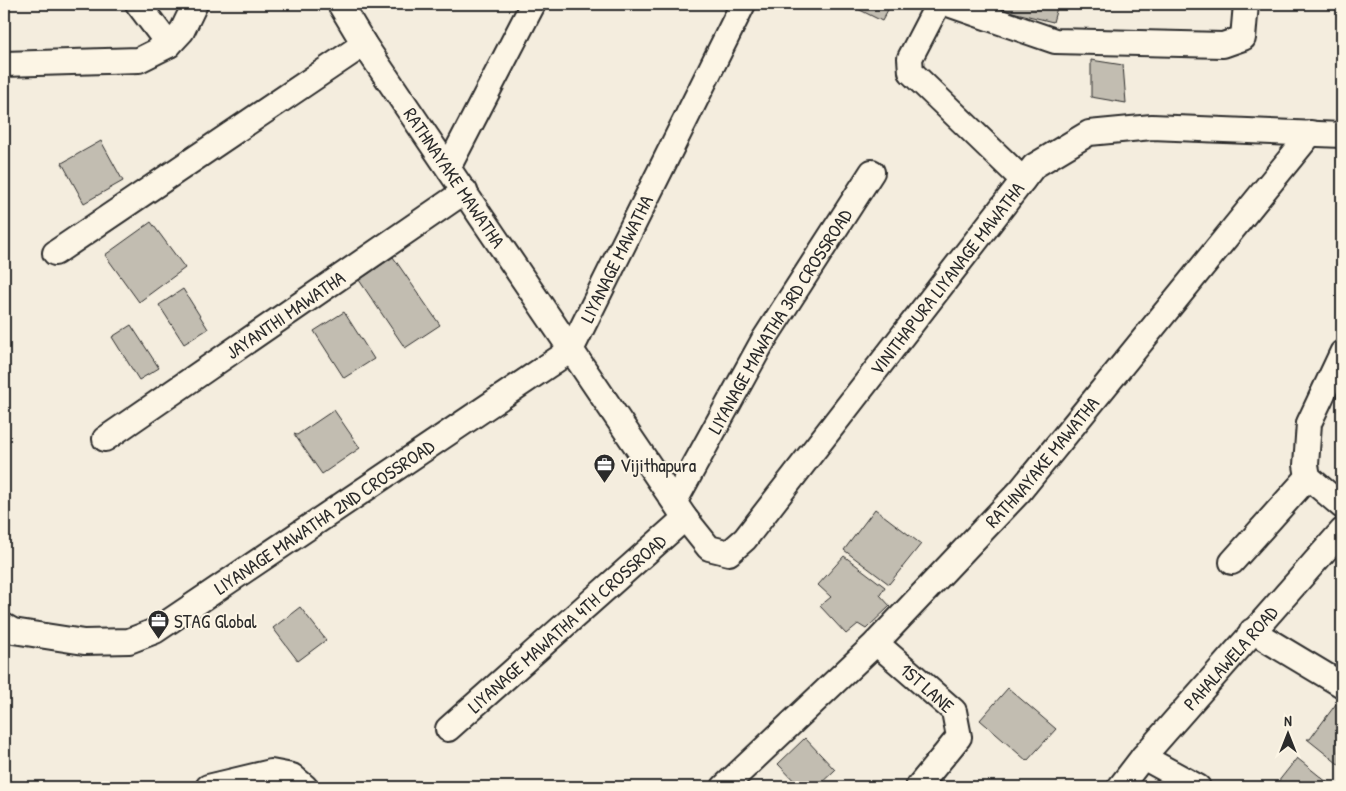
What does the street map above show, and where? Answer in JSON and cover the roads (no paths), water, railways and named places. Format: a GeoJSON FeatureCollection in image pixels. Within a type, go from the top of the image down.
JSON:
{"type":"FeatureCollection","features":[{"type":"Feature","properties":{"kind":"street"},"geometry":{"type":"LineString","coordinates":[[138,4],[169,45]]}},
{"type":"Feature","properties":{"kind":"street"},"geometry":{"type":"LineString","coordinates":[[4,64],[139,60],[169,45],[182,31],[195,4]]}},
{"type":"Feature","properties":{"kind":"street","name":"RATHNAYAKE MAWATHA"},"geometry":{"type":"LineString","coordinates":[[340,4],[364,44],[449,166],[572,350]]}},
{"type":"Feature","properties":{"kind":"street"},"geometry":{"type":"LineString","coordinates":[[449,166],[533,4]]}},
{"type":"Feature","properties":{"kind":"street","name":"LIYANAGE MAWATHA"},"geometry":{"type":"LineString","coordinates":[[572,350],[743,4]]}},
{"type":"Feature","properties":{"kind":"street"},"geometry":{"type":"LineString","coordinates":[[938,4],[910,58],[911,72],[1023,180]]}},
{"type":"Feature","properties":{"kind":"street"},"geometry":{"type":"LineString","coordinates":[[948,4],[1055,41],[1223,45],[1243,38],[1246,4]]}},
{"type":"Feature","properties":{"kind":"street"},"geometry":{"type":"LineString","coordinates":[[55,253],[364,44]]}},
{"type":"Feature","properties":{"kind":"street","name":"VINITHAPURA LIYANAGE MAWATHA"},"geometry":{"type":"LineString","coordinates":[[680,510],[709,548],[729,553],[745,539],[1034,166],[1090,134],[1152,127],[1311,134]]}},
{"type":"Feature","properties":{"kind":"street"},"geometry":{"type":"LineString","coordinates":[[1311,134],[1342,135]]}},
{"type":"Feature","properties":{"kind":"street","name":"RATHNAYAKE MAWATHA"},"geometry":{"type":"LineString","coordinates":[[724,787],[876,643],[1020,490],[1311,134]]}},
{"type":"Feature","properties":{"kind":"street","name":"LIYANAGE MAWATHA 3RD CROSSROAD"},"geometry":{"type":"LineString","coordinates":[[680,510],[763,341],[872,172]]}},
{"type":"Feature","properties":{"kind":"street","name":"JAYANTHI MAWATHA"},"geometry":{"type":"LineString","coordinates":[[105,439],[465,191]]}},
{"type":"Feature","properties":{"kind":"street"},"geometry":{"type":"LineString","coordinates":[[572,350],[680,510]]}},
{"type":"Feature","properties":{"kind":"street","name":"LIYANAGE MAWATHA 2ND CROSSROAD"},"geometry":{"type":"LineString","coordinates":[[4,626],[13,631],[84,642],[129,641],[155,631],[572,350]]}},
{"type":"Feature","properties":{"kind":"street"},"geometry":{"type":"LineString","coordinates":[[1342,353],[1309,423],[1306,465],[1308,477],[1342,506]]}},
{"type":"Feature","properties":{"kind":"street"},"geometry":{"type":"LineString","coordinates":[[1232,562],[1308,477]]}},
{"type":"Feature","properties":{"kind":"street","name":"LIYANAGE MAWATHA 4TH CROSSROAD"},"geometry":{"type":"LineString","coordinates":[[448,728],[680,510]]}},
{"type":"Feature","properties":{"kind":"street","name":"PAHALAWELA ROAD"},"geometry":{"type":"LineString","coordinates":[[1120,787],[1143,757],[1252,631],[1342,531]]}},
{"type":"Feature","properties":{"kind":"street"},"geometry":{"type":"LineString","coordinates":[[1252,631],[1342,686]]}},
{"type":"Feature","properties":{"kind":"street","name":"1ST LANE"},"geometry":{"type":"LineString","coordinates":[[876,643],[954,711],[959,737],[918,787]]}},
{"type":"Feature","properties":{"kind":"street"},"geometry":{"type":"LineString","coordinates":[[1143,757],[1198,787]]}},
{"type":"Feature","properties":{"kind":"street"},"geometry":{"type":"LineString","coordinates":[[208,787],[271,772],[292,776],[305,787]]}},
{"type":"Feature","properties":{"kind":"place","name":"Vijithapura"},"geometry":{"type":"Point","coordinates":[604,484]}},
{"type":"Feature","properties":{"kind":"place","name":"STAG Global"},"geometry":{"type":"Point","coordinates":[158,640]}}]}
